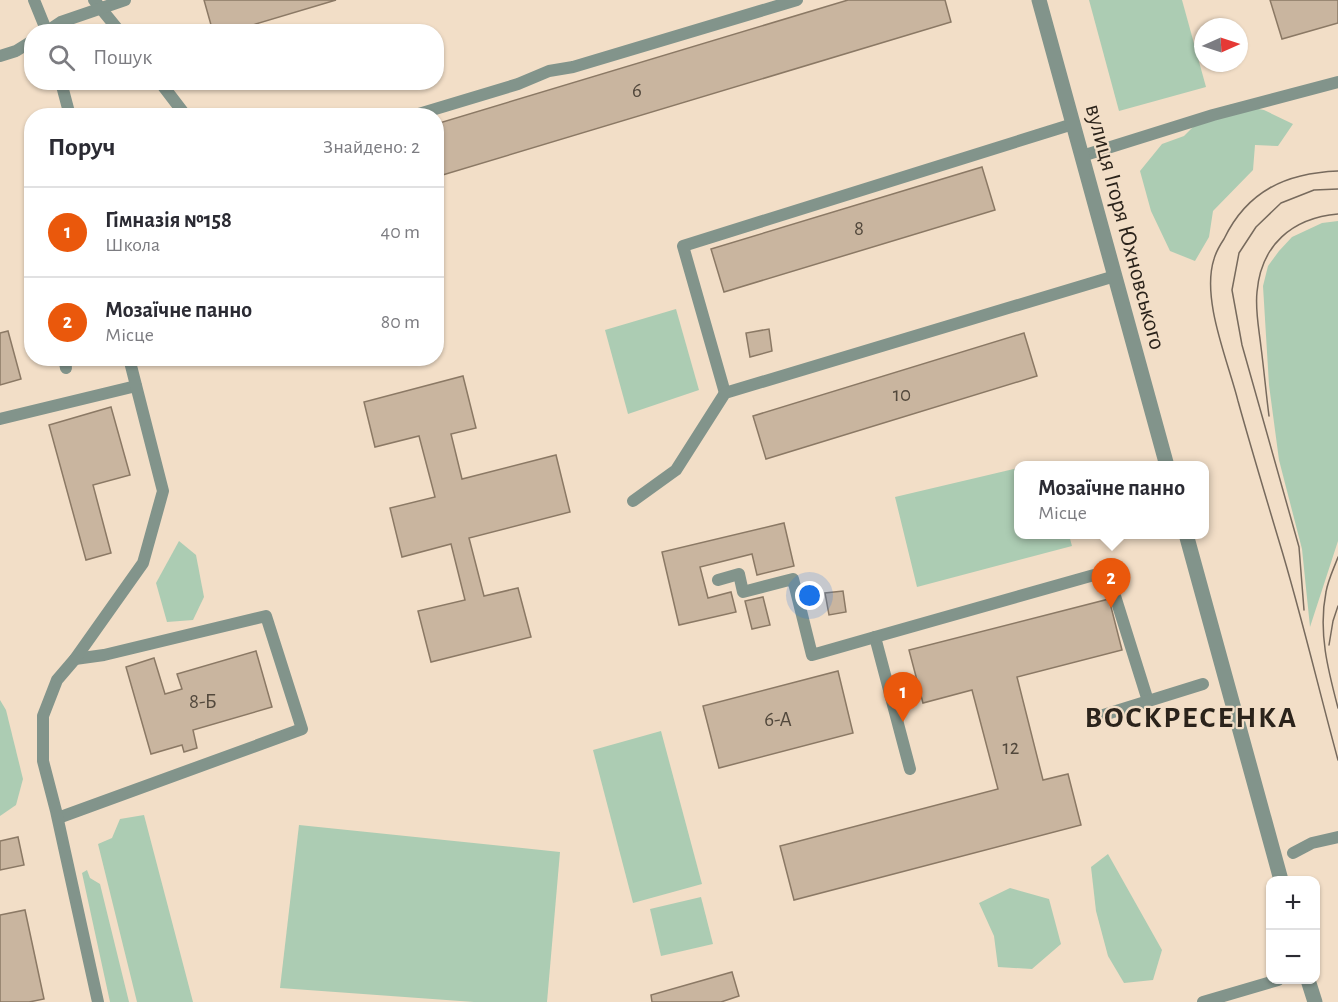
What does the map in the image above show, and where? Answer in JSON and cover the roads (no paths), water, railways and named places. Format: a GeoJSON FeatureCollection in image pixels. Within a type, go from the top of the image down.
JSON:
{"type":"FeatureCollection","features":[{"type":"Feature","properties":{"kind":"street","name":"вулиця Ігоря Юхновського"},"geometry":{"type":"LineString","coordinates":[[1039,0],[1166,461]]}},
{"type":"Feature","properties":{"kind":"street"},"geometry":{"type":"LineString","coordinates":[[1187,539],[1280,876]]}},
{"type":"Feature","properties":{"kind":"street"},"geometry":{"type":"LineString","coordinates":[[1309,984],[1315,1002]]}},
{"type":"Feature","properties":{"kind":"lane"},"geometry":{"type":"LineString","coordinates":[[34,0],[43,24]]}},
{"type":"Feature","properties":{"kind":"lane"},"geometry":{"type":"LineString","coordinates":[[58,24],[98,4],[124,0]]}},
{"type":"Feature","properties":{"kind":"lane"},"geometry":{"type":"LineString","coordinates":[[438,108],[518,84],[549,71],[573,67],[797,0]]}},
{"type":"Feature","properties":{"kind":"lane"},"geometry":{"type":"LineString","coordinates":[[98,4],[114,24]]}},
{"type":"Feature","properties":{"kind":"lane"},"geometry":{"type":"LineString","coordinates":[[0,56],[24,46]]}},
{"type":"Feature","properties":{"kind":"lane"},"geometry":{"type":"LineString","coordinates":[[1082,156],[1213,115],[1338,82]]}},
{"type":"Feature","properties":{"kind":"lane"},"geometry":{"type":"LineString","coordinates":[[63,90],[68,108]]}},
{"type":"Feature","properties":{"kind":"lane"},"geometry":{"type":"LineString","coordinates":[[166,90],[180,108]]}},
{"type":"Feature","properties":{"kind":"lane"},"geometry":{"type":"LineString","coordinates":[[725,393],[683,246],[1073,124]]}},
{"type":"Feature","properties":{"kind":"lane"},"geometry":{"type":"LineString","coordinates":[[633,501],[676,470],[725,393],[1115,276]]}},
{"type":"Feature","properties":{"kind":"lane"},"geometry":{"type":"LineString","coordinates":[[98,1002],[58,818],[43,761],[43,716],[57,680],[75,659],[143,563],[163,491],[131,366]]}},
{"type":"Feature","properties":{"kind":"lane"},"geometry":{"type":"LineString","coordinates":[[0,419],[136,386]]}},
{"type":"Feature","properties":{"kind":"lane"},"geometry":{"type":"LineString","coordinates":[[718,580],[739,574],[743,592],[793,579],[812,655],[1094,575],[1110,580],[1148,701]]}},
{"type":"Feature","properties":{"kind":"lane"},"geometry":{"type":"LineString","coordinates":[[58,818],[302,729],[266,616],[104,655],[75,659]]}},
{"type":"Feature","properties":{"kind":"lane"},"geometry":{"type":"LineString","coordinates":[[875,637],[910,769]]}},
{"type":"Feature","properties":{"kind":"lane"},"geometry":{"type":"LineString","coordinates":[[1097,717],[1203,684]]}},
{"type":"Feature","properties":{"kind":"lane"},"geometry":{"type":"LineString","coordinates":[[1293,853],[1312,843],[1338,837]]}},
{"type":"Feature","properties":{"kind":"lane"},"geometry":{"type":"LineString","coordinates":[[1203,1002],[1266,984]]}},
{"type":"Feature","properties":{"kind":"tram line"},"geometry":{"type":"LineString","coordinates":[[1338,171],[1301,176],[1285,181],[1256,197],[1233,222],[1216,254],[1211,275],[1213,311],[1217,330],[1295,595],[1338,760]]}},
{"type":"Feature","properties":{"kind":"tram line"},"geometry":{"type":"LineString","coordinates":[[1304,610],[1299,547],[1242,345],[1232,290],[1239,253],[1256,227],[1281,203],[1314,190],[1338,189]]}},
{"type":"Feature","properties":{"kind":"tram line"},"geometry":{"type":"LineString","coordinates":[[1269,416],[1257,313],[1260,275],[1272,248],[1293,228],[1306,221],[1338,214]]}},
{"type":"Feature","properties":{"kind":"tram line"},"geometry":{"type":"LineString","coordinates":[[1338,557],[1327,588],[1323,622],[1328,665],[1338,708]]}},
{"type":"Feature","properties":{"kind":"tram line"},"geometry":{"type":"LineString","coordinates":[[1329,645],[1338,606]]}},
{"type":"Feature","properties":{"kind":"place","name":"Мозаїчне панно"},"geometry":{"type":"Point","coordinates":[1111,608]}},
{"type":"Feature","properties":{"kind":"place","name":"Гімназія №158"},"geometry":{"type":"Point","coordinates":[903,722]}},
{"type":"Feature","properties":{"kind":"district","name":"ВОСКРЕСЕНКА"},"geometry":{"type":"Point","coordinates":[1191,718]}}]}
